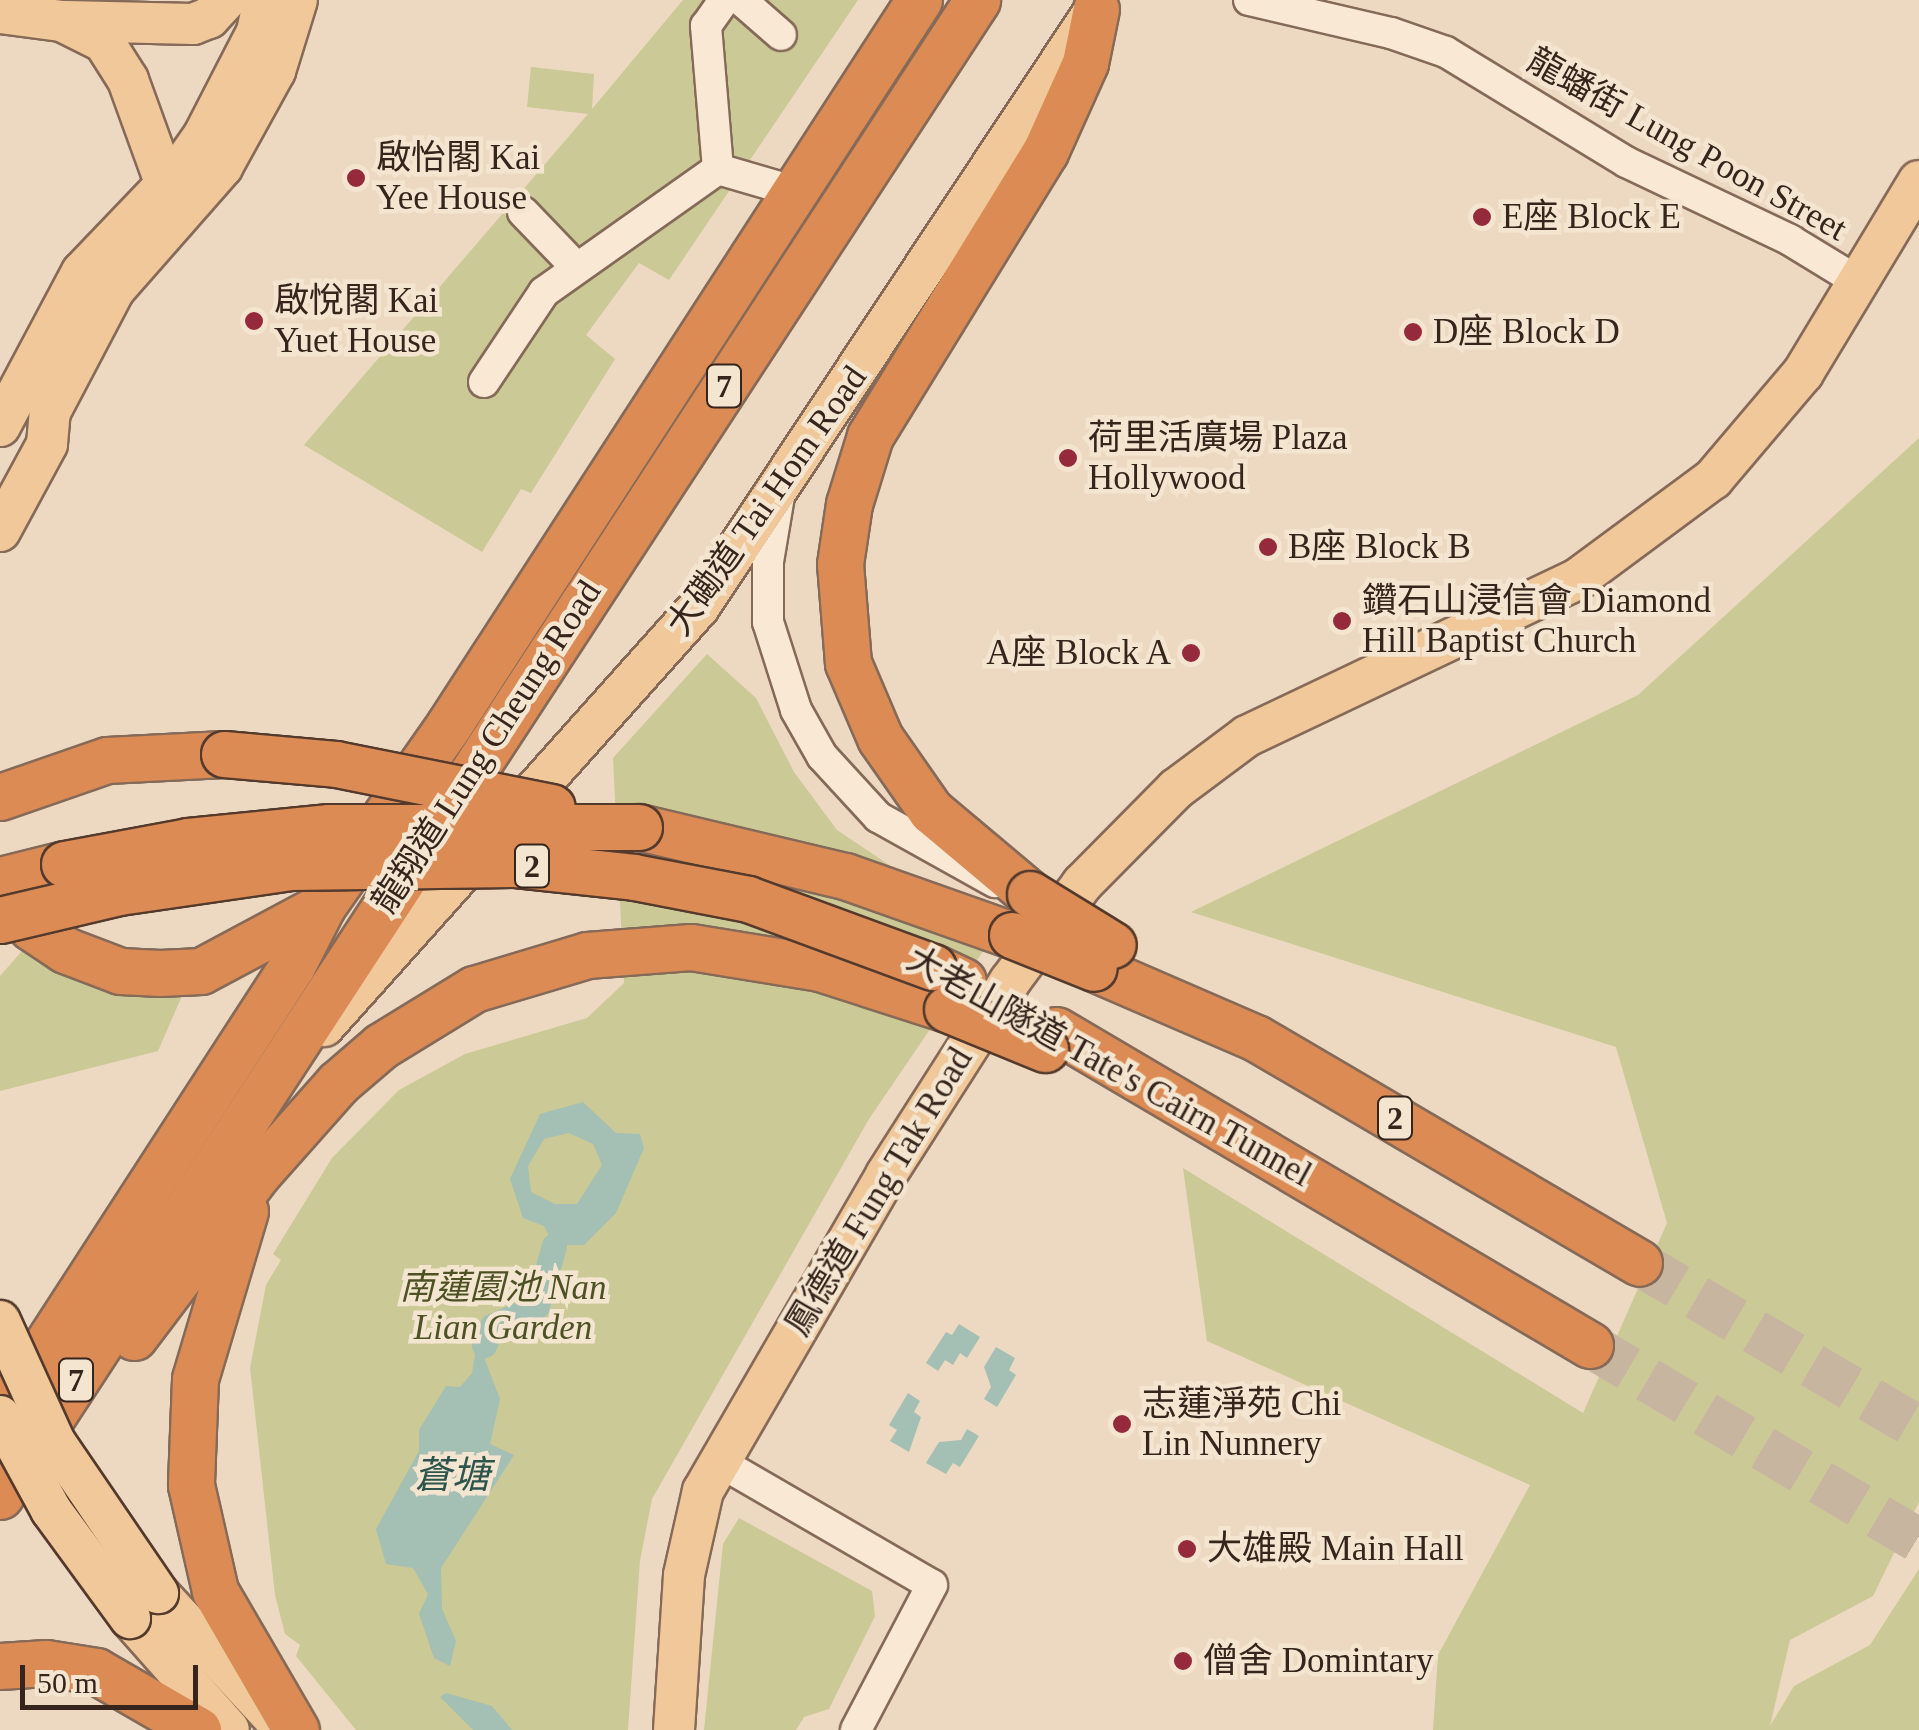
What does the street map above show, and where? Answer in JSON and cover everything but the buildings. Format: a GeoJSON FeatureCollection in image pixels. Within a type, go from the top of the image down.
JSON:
{"type":"FeatureCollection","features":[{"type":"Feature","properties":{"kind":"highway","name":"龍翔道 Lung Cheung Road"},"geometry":{"type":"LineString","coordinates":[[0,1416],[292,966],[323,906],[449,726],[919,0]]}},
{"type":"Feature","properties":{"kind":"highway","name":"龍翔道 Lung Cheung Road"},"geometry":{"type":"LineString","coordinates":[[0,1499],[977,0]]}},
{"type":"Feature","properties":{"kind":"highway"},"geometry":{"type":"LineString","coordinates":[[1100,3],[1085,63],[1003,228],[870,436],[842,538],[842,633],[866,712],[922,801],[1104,957]]}},
{"type":"Feature","properties":{"kind":"highway"},"geometry":{"type":"LineString","coordinates":[[0,797],[107,760],[254,755],[473,788],[639,827]]}},
{"type":"Feature","properties":{"kind":"highway","name":"大老山隧道 Tate's Cairn Tunnel"},"geometry":{"type":"LineString","coordinates":[[0,883],[149,847],[294,829],[423,823],[639,827],[890,890],[1104,957]]}},
{"type":"Feature","properties":{"kind":"highway","name":"大老山隧道 Tate's Cairn Tunnel"},"geometry":{"type":"LineString","coordinates":[[0,920],[119,892],[324,864],[462,862],[594,872],[731,896],[834,926],[1050,1040],[1130,1071],[1590,1346]]}},
{"type":"Feature","properties":{"kind":"highway"},"geometry":{"type":"LineString","coordinates":[[0,883],[32,926],[65,950],[120,971],[201,971],[323,906]]}},
{"type":"Feature","properties":{"kind":"highway"},"geometry":{"type":"LineString","coordinates":[[0,1499],[260,1172],[328,1094],[382,1046],[454,998],[519,971],[633,948],[746,952],[860,978],[1050,1040]]}},
{"type":"Feature","properties":{"kind":"highway","name":"2"},"geometry":{"type":"LineString","coordinates":[[1104,957],[1639,1263]]}},
{"type":"Feature","properties":{"kind":"highway"},"geometry":{"type":"LineString","coordinates":[[260,1172],[196,1379],[191,1486],[215,1591],[296,1730]]}},
{"type":"Feature","properties":{"kind":"highway"},"geometry":{"type":"LineString","coordinates":[[0,1666],[46,1663],[96,1671],[198,1730]]}},
{"type":"Feature","properties":{"kind":"main road"},"geometry":{"type":"LineString","coordinates":[[0,14],[193,24],[210,18],[226,0]]}},
{"type":"Feature","properties":{"kind":"main road"},"geometry":{"type":"LineString","coordinates":[[0,532],[47,444],[50,412],[127,271],[172,200],[256,32],[264,0]]}},
{"type":"Feature","properties":{"kind":"main road"},"geometry":{"type":"LineString","coordinates":[[0,426],[82,272],[172,200],[222,167],[275,70],[297,0]]}},
{"type":"Feature","properties":{"kind":"main road","name":"大磡道 Tai Hom Road"},"geometry":{"type":"LineString","coordinates":[[260,1095],[698,608],[780,493],[1100,3]]}},
{"type":"Feature","properties":{"kind":"main road"},"geometry":{"type":"LineString","coordinates":[[62,20],[104,42],[117,60],[172,200]]}},
{"type":"Feature","properties":{"kind":"main road","name":"鳳德道 Fung Tak Road"},"geometry":{"type":"LineString","coordinates":[[674,1730],[689,1545],[718,1461],[916,1127],[1058,918],[1114,848],[1246,736],[1579,578],[1713,479],[1803,373],[1862,284],[1919,181]]}},
{"type":"Feature","properties":{"kind":"main road"},"geometry":{"type":"LineString","coordinates":[[0,444],[50,412]]}},
{"type":"Feature","properties":{"kind":"main road"},"geometry":{"type":"LineString","coordinates":[[0,1321],[65,1459],[144,1606],[229,1730]]}},
{"type":"Feature","properties":{"kind":"main road"},"geometry":{"type":"LineString","coordinates":[[0,1416],[60,1522],[144,1606],[285,1730]]}},
{"type":"Feature","properties":{"kind":"street"},"geometry":{"type":"LineString","coordinates":[[718,170],[706,26],[724,0]]}},
{"type":"Feature","properties":{"kind":"street"},"geometry":{"type":"LineString","coordinates":[[741,0],[780,35]]}},
{"type":"Feature","properties":{"kind":"street","name":"龍蟠街 Lung Poon Street"},"geometry":{"type":"LineString","coordinates":[[1249,0],[1435,47],[1626,162],[1790,240],[1862,284]]}},
{"type":"Feature","properties":{"kind":"street"},"geometry":{"type":"LineString","coordinates":[[484,382],[544,292],[574,265],[718,170],[793,192]]}},
{"type":"Feature","properties":{"kind":"street"},"geometry":{"type":"LineString","coordinates":[[523,212],[574,265]]}},
{"type":"Feature","properties":{"kind":"street"},"geometry":{"type":"LineString","coordinates":[[780,493],[768,562],[768,622],[796,710],[822,756],[878,817],[1058,918]]}},
{"type":"Feature","properties":{"kind":"street"},"geometry":{"type":"LineString","coordinates":[[718,1461],[932,1585],[856,1730]]}},
{"type":"Feature","properties":{"kind":"green space"},"geometry":{"type":"Polygon","coordinates":[[[683,0],[858,0],[669,280],[639,263],[586,335],[615,359],[531,493],[521,489],[482,552],[304,445],[588,114],[527,107],[531,67],[594,74],[592,109],[683,0]]]}},
{"type":"Feature","properties":{"kind":"green space"},"geometry":{"type":"Polygon","coordinates":[[[1919,438],[1919,1502],[1873,1596],[1790,1640],[1770,1726],[1794,1686],[1870,1645],[1919,1569],[1919,1730],[1433,1730],[1438,1655],[1530,1485],[1207,1341],[1183,1168],[1583,1413],[1667,1223],[1616,1047],[1191,912],[1638,695],[1919,438]]]}},
{"type":"Feature","properties":{"kind":"green space","name":"南蓮園池 Nan Lian Garden"},"geometry":{"type":"Polygon","coordinates":[[[707,654],[756,698],[794,772],[837,830],[974,922],[990,941],[869,1119],[652,1499],[640,1561],[628,1730],[356,1730],[296,1656],[300,1645],[285,1634],[275,1595],[250,1368],[266,1285],[281,1260],[273,1254],[332,1158],[399,1090],[465,1054],[587,1018],[624,983],[613,758],[707,654]]]}},
{"type":"Feature","properties":{"kind":"green space"},"geometry":{"type":"Polygon","coordinates":[[[29,943],[176,981],[181,998],[158,1051],[0,1091],[0,976],[29,943]]]}},
{"type":"Feature","properties":{"kind":"green space"},"geometry":{"type":"Polygon","coordinates":[[[739,1518],[872,1591],[875,1616],[829,1709],[804,1717],[796,1730],[704,1730],[723,1544],[739,1518]]]}},
{"type":"Feature","properties":{"kind":"water"},"geometry":{"type":"Polygon","coordinates":[[[583,1102],[616,1133],[640,1134],[644,1148],[616,1213],[584,1245],[554,1245],[544,1226],[523,1218],[510,1179],[540,1114],[583,1102]],[[569,1133],[544,1139],[528,1166],[531,1192],[555,1204],[577,1204],[602,1165],[593,1144],[569,1133]]]}},
{"type":"Feature","properties":{"kind":"water"},"geometry":{"type":"Polygon","coordinates":[[[959,1324],[980,1337],[967,1358],[960,1353],[953,1365],[945,1360],[938,1371],[926,1363],[946,1332],[952,1335],[959,1324]]]}},
{"type":"Feature","properties":{"kind":"water","name":"蒼塘"},"geometry":{"type":"Polygon","coordinates":[[[477,1342],[488,1348],[485,1360],[500,1399],[490,1444],[514,1455],[441,1568],[442,1609],[456,1641],[450,1666],[434,1658],[419,1614],[428,1594],[413,1568],[386,1564],[376,1529],[419,1451],[419,1430],[446,1386],[460,1387],[472,1373],[477,1342]]]}},
{"type":"Feature","properties":{"kind":"water"},"geometry":{"type":"Polygon","coordinates":[[[996,1347],[1015,1358],[1009,1370],[1016,1375],[997,1407],[984,1399],[991,1387],[984,1367],[996,1347]]]}},
{"type":"Feature","properties":{"kind":"water"},"geometry":{"type":"Polygon","coordinates":[[[908,1393],[920,1401],[914,1412],[921,1417],[909,1452],[890,1441],[897,1430],[889,1425],[908,1393]]]}},
{"type":"Feature","properties":{"kind":"water"},"geometry":{"type":"Polygon","coordinates":[[[967,1429],[979,1436],[960,1467],[953,1463],[946,1474],[926,1463],[939,1442],[961,1440],[967,1429]]]}},
{"type":"Feature","properties":{"kind":"water"},"geometry":{"type":"Polygon","coordinates":[[[446,1693],[492,1706],[512,1730],[473,1730],[440,1697],[446,1693]]]}},
{"type":"Feature","properties":{"kind":"waterway"},"geometry":{"type":"LineString","coordinates":[[484,1345],[492,1326],[537,1306],[554,1245]]}},
{"type":"Feature","properties":{"kind":"tunnel"},"geometry":{"type":"LineString","coordinates":[[1639,1263],[1919,1428]]}},
{"type":"Feature","properties":{"kind":"tunnel"},"geometry":{"type":"LineString","coordinates":[[1590,1345],[1919,1540]]}},
{"type":"Feature","properties":{"kind":"place","name":"啟怡閣 Kai Yee House"},"geometry":{"type":"Point","coordinates":[356,178]}},
{"type":"Feature","properties":{"kind":"place","name":"E座 Block E"},"geometry":{"type":"Point","coordinates":[1482,217]}},
{"type":"Feature","properties":{"kind":"place","name":"啟悅閣 Kai Yuet House"},"geometry":{"type":"Point","coordinates":[254,321]}},
{"type":"Feature","properties":{"kind":"place","name":"D座 Block D"},"geometry":{"type":"Point","coordinates":[1413,332]}},
{"type":"Feature","properties":{"kind":"place","name":"荷里活廣場 Plaza Hollywood"},"geometry":{"type":"Point","coordinates":[1068,458]}},
{"type":"Feature","properties":{"kind":"place","name":"B座 Block B"},"geometry":{"type":"Point","coordinates":[1268,547]}},
{"type":"Feature","properties":{"kind":"place","name":"鑽石山浸信會 Diamond Hill Baptist Church"},"geometry":{"type":"Point","coordinates":[1342,621]}},
{"type":"Feature","properties":{"kind":"place","name":"A座 Block A"},"geometry":{"type":"Point","coordinates":[1191,653]}},
{"type":"Feature","properties":{"kind":"place","name":"志蓮淨苑 Chi Lin Nunnery"},"geometry":{"type":"Point","coordinates":[1122,1424]}},
{"type":"Feature","properties":{"kind":"place","name":"大雄殿 Main Hall"},"geometry":{"type":"Point","coordinates":[1187,1549]}},
{"type":"Feature","properties":{"kind":"place","name":"僧舍 Domintary"},"geometry":{"type":"Point","coordinates":[1183,1661]}}]}
